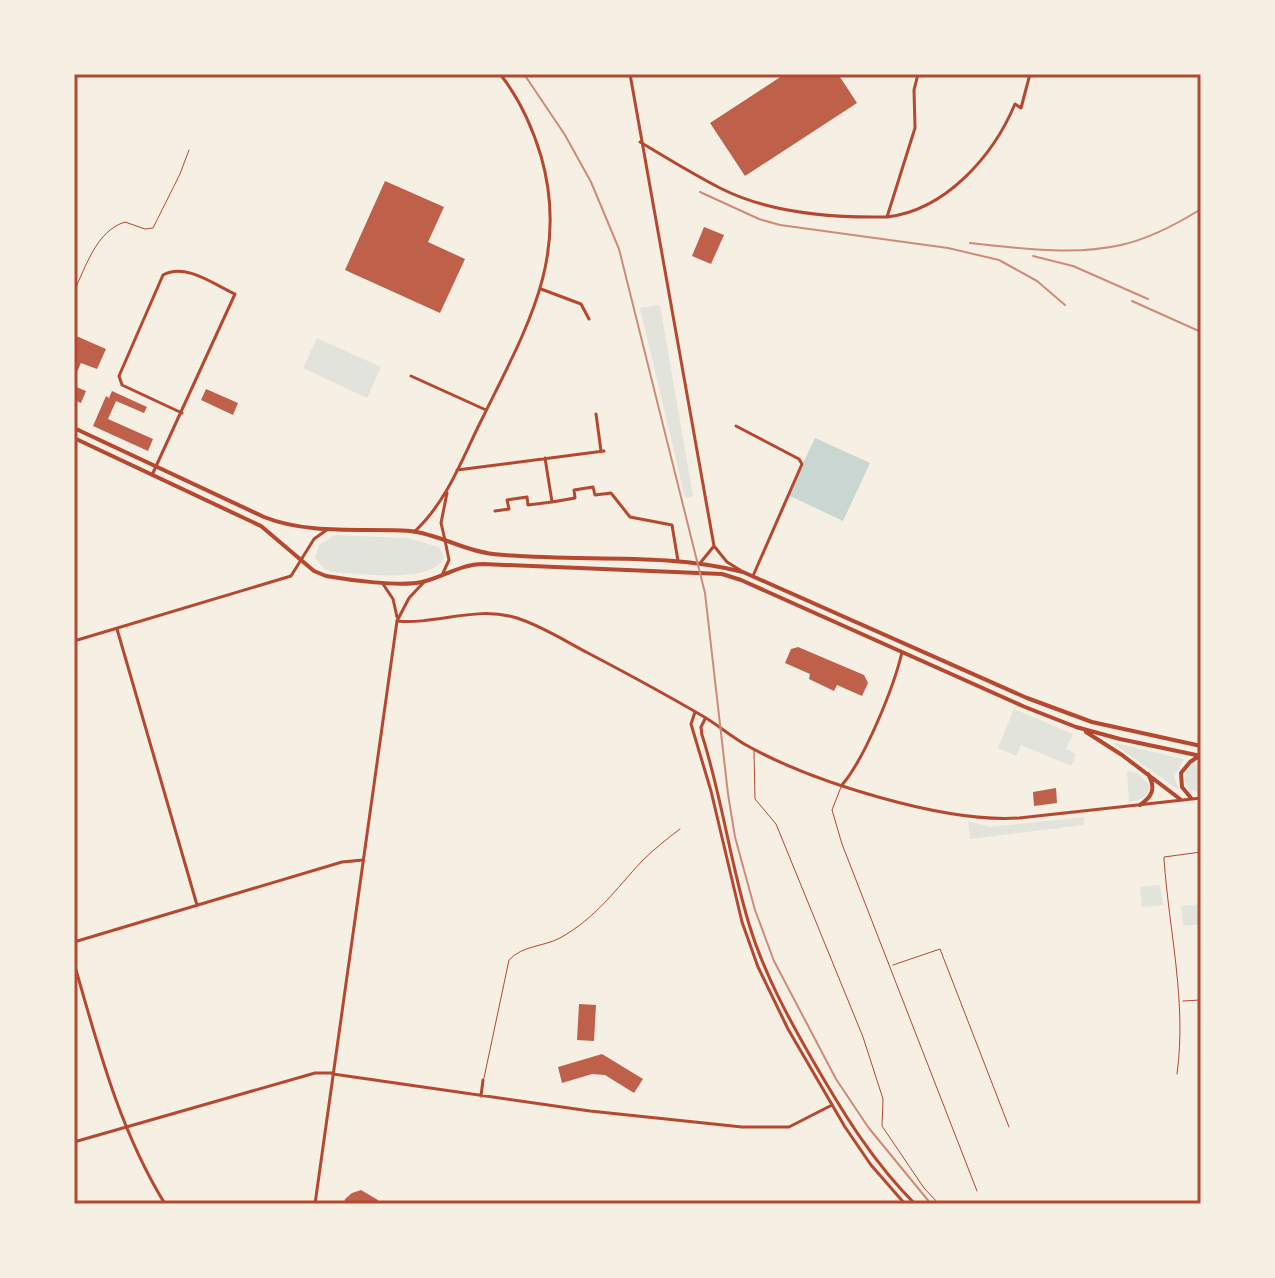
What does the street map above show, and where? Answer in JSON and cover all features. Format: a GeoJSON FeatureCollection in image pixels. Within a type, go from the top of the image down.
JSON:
{"type":"FeatureCollection","features":[{"type":"Feature","properties":{"kind":"highway"},"geometry":{"type":"LineString","coordinates":[[74,428],[270,520],[291,525],[414,532],[497,555],[701,562],[743,572],[1027,698],[1092,722],[1201,746]]}},
{"type":"Feature","properties":{"kind":"highway"},"geometry":{"type":"LineString","coordinates":[[74,438],[261,526],[302,561],[326,576],[424,582],[468,566],[483,564],[722,574],[1076,727],[1200,756]]}},
{"type":"Feature","properties":{"kind":"highway"},"geometry":{"type":"LineString","coordinates":[[1076,727],[1147,772],[1180,799]]}},
{"type":"Feature","properties":{"kind":"highway"},"geometry":{"type":"LineString","coordinates":[[1191,798],[1182,787],[1181,773],[1200,756]]}},
{"type":"Feature","properties":{"kind":"highway"},"geometry":{"type":"LineString","coordinates":[[1140,805],[1153,792],[1154,784],[1147,772]]}},
{"type":"Feature","properties":{"kind":"street"},"geometry":{"type":"LineString","coordinates":[[441,576],[449,560],[441,519],[448,489],[530,321],[541,289],[550,240],[549,188],[535,138],[521,105],[500,74]]}},
{"type":"Feature","properties":{"kind":"street"},"geometry":{"type":"LineString","coordinates":[[630,74],[714,546],[727,562],[743,572]]}},
{"type":"Feature","properties":{"kind":"street"},"geometry":{"type":"LineString","coordinates":[[887,217],[915,128],[914,90],[918,74]]}},
{"type":"Feature","properties":{"kind":"street"},"geometry":{"type":"LineString","coordinates":[[640,142],[724,190],[764,203],[843,218],[900,215],[952,189],[985,157],[1005,129],[1015,104],[1021,108],[1030,74]]}},
{"type":"Feature","properties":{"kind":"street"},"geometry":{"type":"LineString","coordinates":[[152,475],[182,413],[235,294],[184,270],[174,270],[163,275],[119,376],[122,385],[182,413]]}},
{"type":"Feature","properties":{"kind":"street"},"geometry":{"type":"LineString","coordinates":[[541,289],[581,304],[589,319]]}},
{"type":"Feature","properties":{"kind":"street"},"geometry":{"type":"LineString","coordinates":[[411,376],[486,410]]}},
{"type":"Feature","properties":{"kind":"street"},"geometry":{"type":"LineString","coordinates":[[457,470],[602,451],[596,414]]}},
{"type":"Feature","properties":{"kind":"street"},"geometry":{"type":"LineString","coordinates":[[736,426],[799,459],[802,464],[753,576]]}},
{"type":"Feature","properties":{"kind":"street"},"geometry":{"type":"LineString","coordinates":[[545,458],[552,502]]}},
{"type":"Feature","properties":{"kind":"street"},"geometry":{"type":"LineString","coordinates":[[495,511],[509,509],[507,500],[527,497],[528,505],[552,502],[575,498],[574,490],[593,487],[595,495],[611,493],[630,517],[672,525],[678,561]]}},
{"type":"Feature","properties":{"kind":"street"},"geometry":{"type":"LineString","coordinates":[[414,532],[448,489]]}},
{"type":"Feature","properties":{"kind":"street"},"geometry":{"type":"LineString","coordinates":[[74,641],[288,578],[296,571],[314,539],[331,528]]}},
{"type":"Feature","properties":{"kind":"street"},"geometry":{"type":"LineString","coordinates":[[701,562],[714,546]]}},
{"type":"Feature","properties":{"kind":"street"},"geometry":{"type":"LineString","coordinates":[[315,1204],[397,621],[393,599],[381,581]]}},
{"type":"Feature","properties":{"kind":"street"},"geometry":{"type":"LineString","coordinates":[[397,621],[409,598],[424,582]]}},
{"type":"Feature","properties":{"kind":"street"},"geometry":{"type":"LineString","coordinates":[[397,621],[469,614],[518,618],[706,718],[754,749],[842,785],[958,816],[999,819],[1201,798]]}},
{"type":"Feature","properties":{"kind":"street"},"geometry":{"type":"LineString","coordinates":[[117,629],[197,905]]}},
{"type":"Feature","properties":{"kind":"street"},"geometry":{"type":"LineString","coordinates":[[842,785],[852,773],[885,702],[902,652]]}},
{"type":"Feature","properties":{"kind":"street"},"geometry":{"type":"LineString","coordinates":[[695,712],[691,719],[692,727],[747,939],[778,1011],[832,1105],[860,1150],[905,1204]]}},
{"type":"Feature","properties":{"kind":"street"},"geometry":{"type":"LineString","coordinates":[[706,718],[701,732],[747,919],[762,962],[793,1025],[855,1130],[876,1160],[915,1204]]}},
{"type":"Feature","properties":{"kind":"street"},"geometry":{"type":"LineString","coordinates":[[74,942],[342,862],[363,860]]}},
{"type":"Feature","properties":{"kind":"street"},"geometry":{"type":"LineString","coordinates":[[74,963],[124,1127],[165,1204]]}},
{"type":"Feature","properties":{"kind":"street"},"geometry":{"type":"LineString","coordinates":[[74,1142],[312,1073],[628,1116],[773,1128],[795,1125],[832,1105]]}},
{"type":"Feature","properties":{"kind":"street"},"geometry":{"type":"LineString","coordinates":[[481,1096],[483,1080]]}},
{"type":"Feature","properties":{"kind":"lane"},"geometry":{"type":"LineString","coordinates":[[74,291],[86,262],[110,230],[125,222],[145,229],[153,228],[189,150]]}},
{"type":"Feature","properties":{"kind":"lane"},"geometry":{"type":"LineString","coordinates":[[754,749],[755,799],[776,824],[863,1037],[883,1099],[882,1126],[924,1188],[939,1204]]}},
{"type":"Feature","properties":{"kind":"lane"},"geometry":{"type":"LineString","coordinates":[[842,785],[832,810],[842,844],[977,1191]]}},
{"type":"Feature","properties":{"kind":"lane"},"geometry":{"type":"LineString","coordinates":[[483,1080],[509,960],[522,950],[557,940],[589,918],[615,895],[642,862],[680,829]]}},
{"type":"Feature","properties":{"kind":"lane"},"geometry":{"type":"LineString","coordinates":[[1177,1074],[1180,1001],[1164,857],[1201,852]]}},
{"type":"Feature","properties":{"kind":"lane"},"geometry":{"type":"LineString","coordinates":[[890,966],[940,949],[1009,1127]]}},
{"type":"Feature","properties":{"kind":"lane"},"geometry":{"type":"LineString","coordinates":[[1180,1001],[1201,1000]]}},
{"type":"Feature","properties":{"kind":"shaded area"},"geometry":{"type":"Polygon","coordinates":[[[660,305],[693,496],[685,498],[640,308],[660,305]]]}},
{"type":"Feature","properties":{"kind":"shaded area"},"geometry":{"type":"Polygon","coordinates":[[[317,338],[381,367],[367,398],[303,368],[317,338]]]}},
{"type":"Feature","properties":{"kind":"shaded area"},"geometry":{"type":"Polygon","coordinates":[[[815,438],[870,463],[843,521],[788,495],[815,438]]]}},
{"type":"Feature","properties":{"kind":"shaded area"},"geometry":{"type":"Polygon","coordinates":[[[335,535],[407,538],[439,547],[444,557],[437,566],[411,574],[332,572],[315,558],[319,545],[335,535]]]}},
{"type":"Feature","properties":{"kind":"shaded area"},"geometry":{"type":"Polygon","coordinates":[[[1014,709],[1073,734],[1066,749],[1076,754],[1071,766],[1021,745],[1016,756],[998,748],[1014,709]]]}},
{"type":"Feature","properties":{"kind":"shaded area"},"geometry":{"type":"Polygon","coordinates":[[[1111,742],[1184,759],[1174,777],[1180,791],[1111,742]]]}},
{"type":"Feature","properties":{"kind":"shaded area"},"geometry":{"type":"Polygon","coordinates":[[[1201,765],[1201,792],[1189,791],[1184,779],[1188,768],[1201,765]]]}},
{"type":"Feature","properties":{"kind":"shaded area"},"geometry":{"type":"Polygon","coordinates":[[[1127,771],[1137,773],[1150,785],[1146,795],[1129,802],[1127,771]]]}},
{"type":"Feature","properties":{"kind":"shaded area"},"geometry":{"type":"Polygon","coordinates":[[[1084,817],[1084,825],[970,839],[968,821],[990,827],[1084,817]]]}},
{"type":"Feature","properties":{"kind":"shaded area"},"geometry":{"type":"Polygon","coordinates":[[[1160,885],[1163,905],[1142,907],[1140,887],[1160,885]]]}},
{"type":"Feature","properties":{"kind":"shaded area"},"geometry":{"type":"Polygon","coordinates":[[[1201,904],[1201,924],[1183,926],[1181,906],[1201,904]]]}},
{"type":"Feature","properties":{"kind":"building"},"geometry":{"type":"Polygon","coordinates":[[[785,74],[838,74],[857,103],[745,176],[710,123],[785,74]]]}},
{"type":"Feature","properties":{"kind":"building"},"geometry":{"type":"Polygon","coordinates":[[[385,181],[444,207],[428,242],[465,259],[440,313],[345,270],[385,181]]]}},
{"type":"Feature","properties":{"kind":"building"},"geometry":{"type":"Polygon","coordinates":[[[704,227],[724,235],[711,264],[692,256],[704,227]]]}},
{"type":"Feature","properties":{"kind":"building"},"geometry":{"type":"Polygon","coordinates":[[[74,335],[106,349],[97,369],[81,363],[74,379],[74,335]]]}},
{"type":"Feature","properties":{"kind":"building"},"geometry":{"type":"Polygon","coordinates":[[[74,386],[86,391],[81,403],[74,400],[74,386]]]}},
{"type":"Feature","properties":{"kind":"building"},"geometry":{"type":"Polygon","coordinates":[[[206,389],[238,403],[233,415],[201,400],[206,389]]]}},
{"type":"Feature","properties":{"kind":"building"},"geometry":{"type":"Polygon","coordinates":[[[112,391],[147,407],[144,413],[116,401],[108,419],[153,439],[148,451],[93,426],[106,396],[109,398],[112,391]]]}},
{"type":"Feature","properties":{"kind":"building"},"geometry":{"type":"Polygon","coordinates":[[[798,647],[864,675],[868,683],[862,696],[837,685],[834,691],[809,679],[810,674],[785,663],[791,649],[798,647]]]}},
{"type":"Feature","properties":{"kind":"building"},"geometry":{"type":"Polygon","coordinates":[[[1056,788],[1057,803],[1034,806],[1033,792],[1056,788]]]}},
{"type":"Feature","properties":{"kind":"building"},"geometry":{"type":"Polygon","coordinates":[[[579,1004],[596,1005],[594,1041],[577,1040],[579,1004]]]}},
{"type":"Feature","properties":{"kind":"building"},"geometry":{"type":"Polygon","coordinates":[[[602,1054],[643,1079],[634,1093],[605,1075],[592,1074],[562,1083],[558,1067],[602,1054]]]}},
{"type":"Feature","properties":{"kind":"building"},"geometry":{"type":"Polygon","coordinates":[[[361,1190],[378,1200],[379,1204],[344,1204],[352,1193],[361,1190]]]}},
{"type":"Feature","properties":{"kind":"railway"},"geometry":{"type":"LineString","coordinates":[[524,74],[565,135],[591,182],[619,249],[705,593],[728,794],[735,837],[755,910],[774,961],[836,1079],[868,1127],[931,1204]]}},
{"type":"Feature","properties":{"kind":"railway"},"geometry":{"type":"LineString","coordinates":[[700,192],[759,219],[780,225],[948,248],[999,260],[1037,281],[1065,305]]}},
{"type":"Feature","properties":{"kind":"railway"},"geometry":{"type":"LineString","coordinates":[[970,243],[1046,250],[1103,248],[1152,235],[1201,209]]}},
{"type":"Feature","properties":{"kind":"railway"},"geometry":{"type":"LineString","coordinates":[[1033,256],[1073,266],[1148,299]]}},
{"type":"Feature","properties":{"kind":"railway"},"geometry":{"type":"LineString","coordinates":[[1132,301],[1201,332]]}}]}
